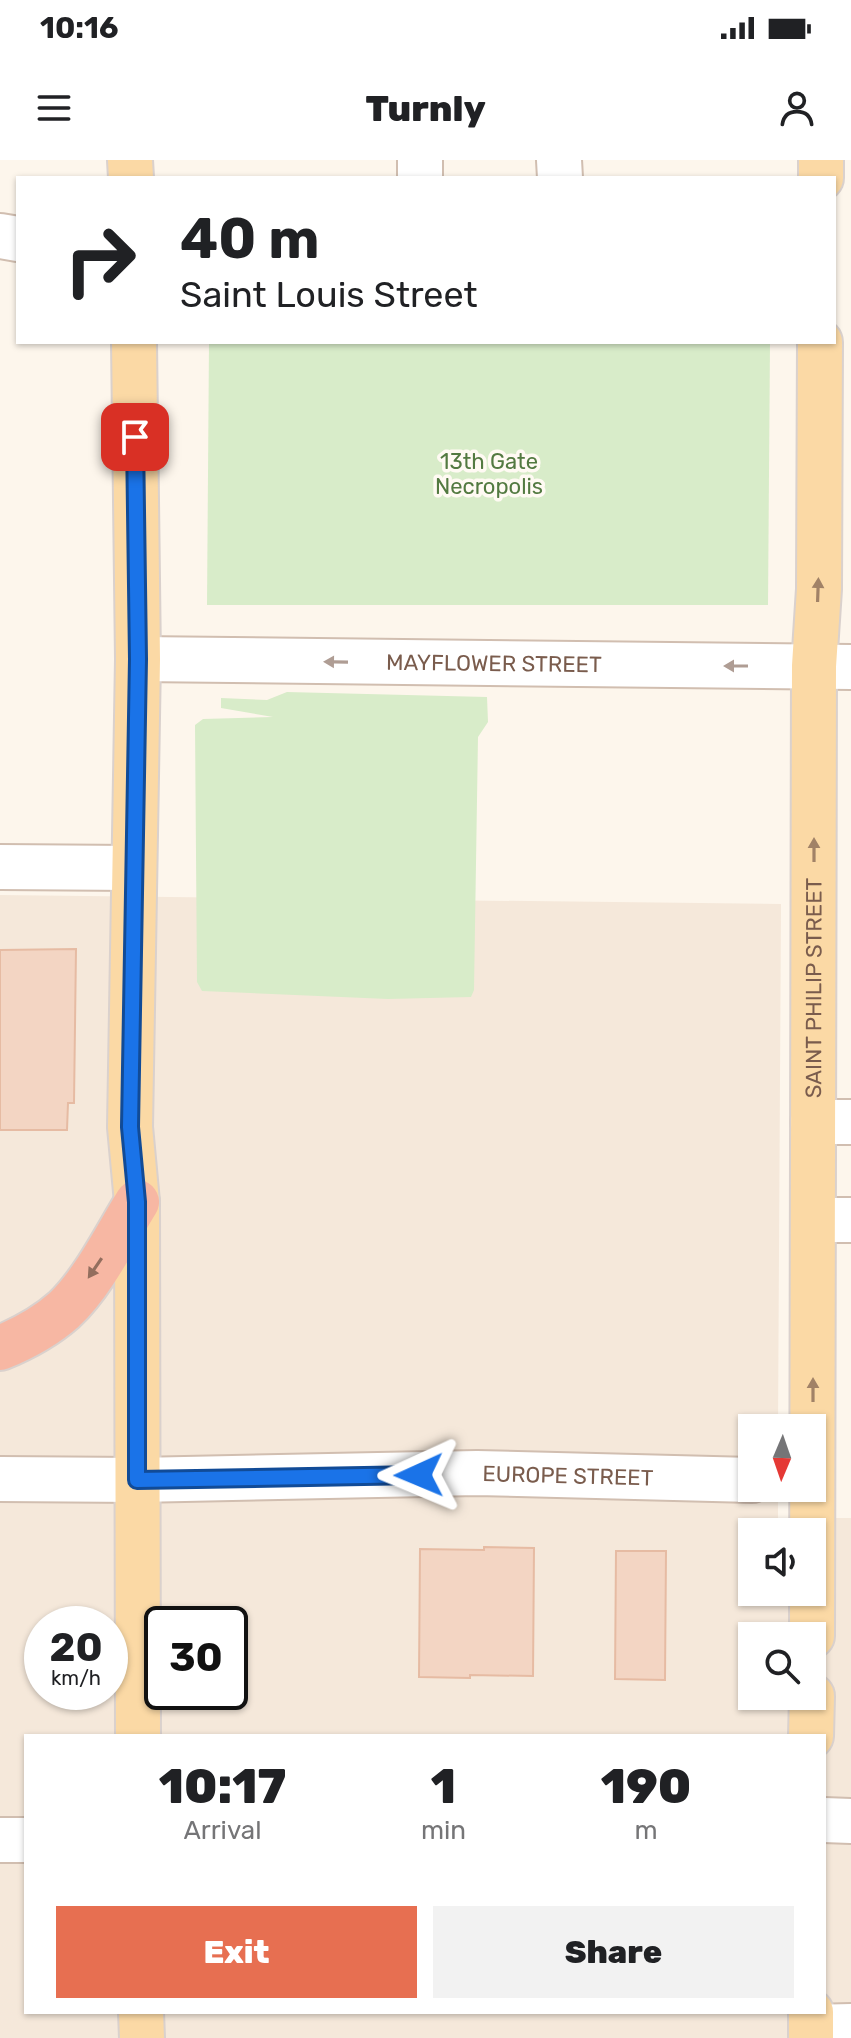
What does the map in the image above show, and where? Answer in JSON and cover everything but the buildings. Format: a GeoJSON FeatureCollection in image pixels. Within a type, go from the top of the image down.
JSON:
{"type":"FeatureCollection","features":[{"type":"Feature","properties":{"kind":"highway"},"geometry":{"type":"LineString","coordinates":[[0,1348],[22,1339],[64,1310],[95,1270],[137,1202]]}},
{"type":"Feature","properties":{"kind":"main road"},"geometry":{"type":"LineString","coordinates":[[134,344],[138,659],[130,1127],[137,1202],[138,1734]]}},
{"type":"Feature","properties":{"kind":"main road","name":"SAINT PHILIP STREET"},"geometry":{"type":"LineString","coordinates":[[817,1414],[832,1220],[833,667],[819,589],[820,344]]}},
{"type":"Feature","properties":{"kind":"main road","name":"SAINT PHILIP STREET"},"geometry":{"type":"LineString","coordinates":[[812,1502],[812,1622]]}},
{"type":"Feature","properties":{"kind":"main road"},"geometry":{"type":"LineString","coordinates":[[811,1734],[812,1710]]}},
{"type":"Feature","properties":{"kind":"main road"},"geometry":{"type":"LineString","coordinates":[[141,2014],[142,2038]]}},
{"type":"Feature","properties":{"kind":"street","name":"MAYFLOWER STREET"},"geometry":{"type":"LineString","coordinates":[[138,659],[833,667]]}},
{"type":"Feature","properties":{"kind":"street"},"geometry":{"type":"LineString","coordinates":[[0,867],[133,868]]}},
{"type":"Feature","properties":{"kind":"street","name":"EUROPE STREET"},"geometry":{"type":"LineString","coordinates":[[0,1479],[137,1480],[477,1473],[738,1480]]}},
{"type":"Feature","properties":{"kind":"street"},"geometry":{"type":"LineString","coordinates":[[826,1820],[851,1821]]}},
{"type":"Feature","properties":{"kind":"street"},"geometry":{"type":"LineString","coordinates":[[0,1840],[24,1840]]}},
{"type":"Feature","properties":{"kind":"shaded area"},"geometry":{"type":"Polygon","coordinates":[[[0,895],[781,904],[778,1414],[738,1414],[738,1502],[778,1502],[778,1518],[738,1518],[738,1606],[826,1606],[826,1518],[851,1518],[851,2038],[0,2038],[0,895]]]}},
{"type":"Feature","properties":{"kind":"green space","name":"13th Gate Necropolis"},"geometry":{"type":"Polygon","coordinates":[[[209,344],[770,344],[768,605],[207,605],[209,344]]]}},
{"type":"Feature","properties":{"kind":"green space"},"geometry":{"type":"Polygon","coordinates":[[[287,692],[487,697],[488,722],[478,737],[474,990],[471,997],[388,999],[202,991],[197,982],[195,725],[203,719],[273,717],[221,708],[221,698],[267,700],[287,692]]]}},
{"type":"Feature","properties":{"kind":"route"},"geometry":{"type":"LineString","coordinates":[[135,437],[138,659],[130,1127],[137,1202],[137,1480],[419,1475]]}}]}
